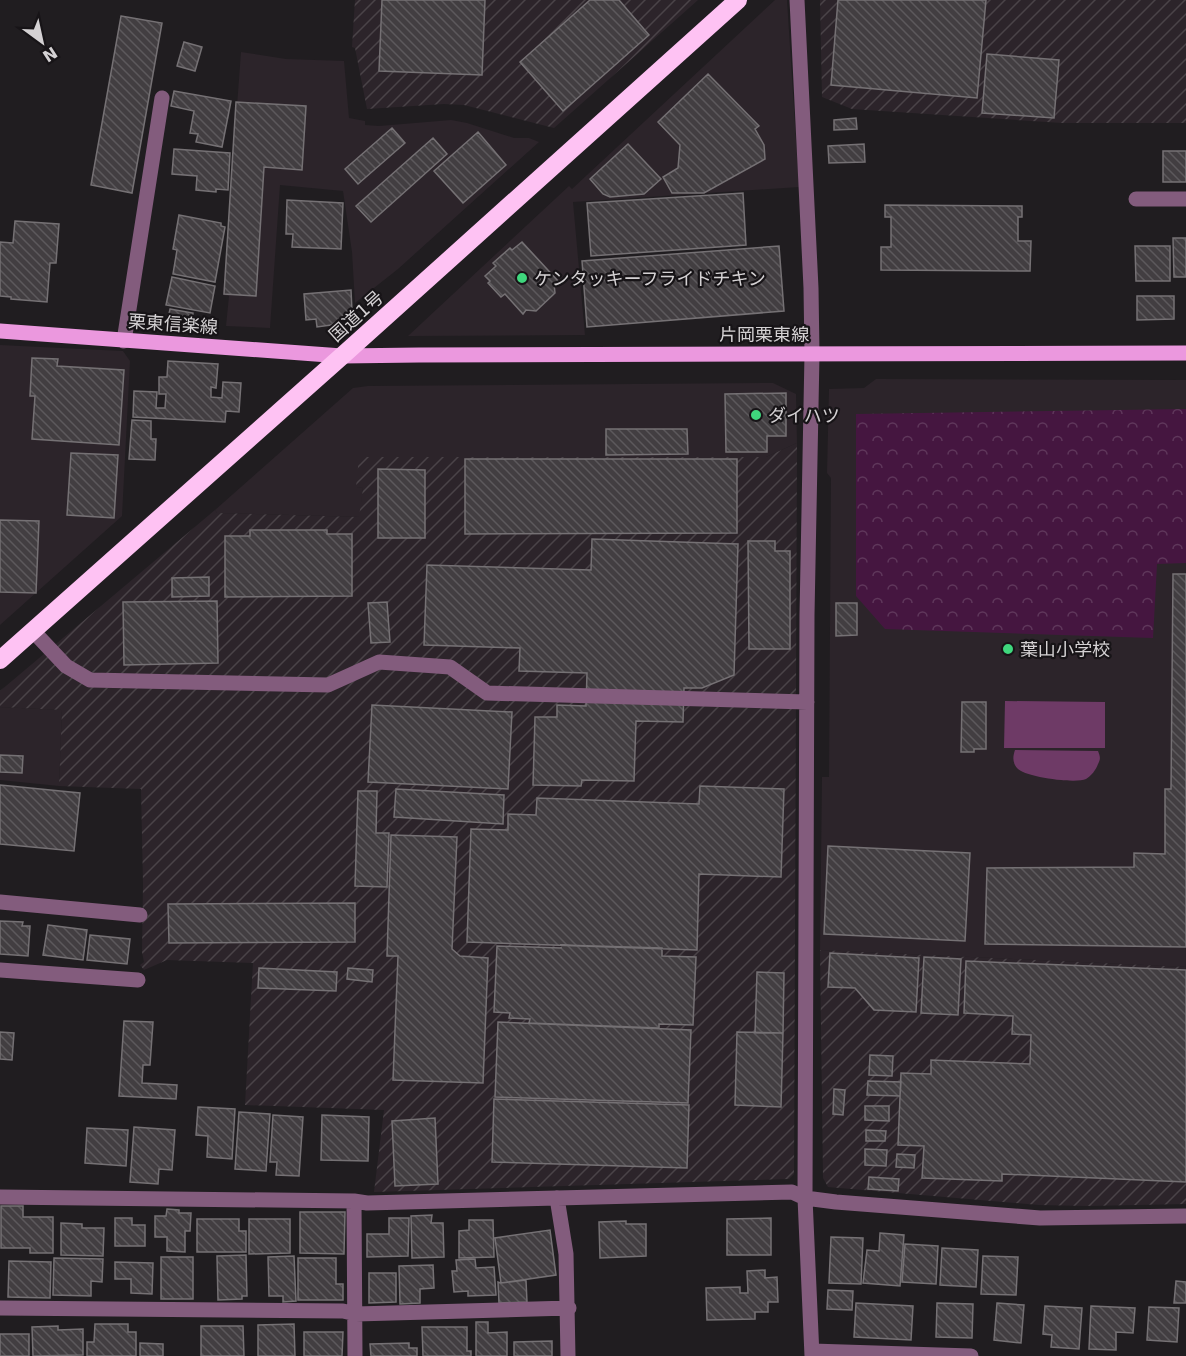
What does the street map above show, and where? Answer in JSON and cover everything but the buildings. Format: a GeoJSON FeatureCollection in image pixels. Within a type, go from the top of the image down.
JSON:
{"type":"FeatureCollection","features":[{"type":"Feature","properties":{"kind":"highway","name":"国道1号"},"geometry":{"type":"LineString","coordinates":[[0,660],[738,0]]}},
{"type":"Feature","properties":{"kind":"main road","name":"栗東信楽線"},"geometry":{"type":"LineString","coordinates":[[0,332],[342,356]]}},
{"type":"Feature","properties":{"kind":"main road","name":"片岡栗東線"},"geometry":{"type":"LineString","coordinates":[[342,356],[1186,353]]}},
{"type":"Feature","properties":{"kind":"street"},"geometry":{"type":"LineString","coordinates":[[797,0],[812,354],[807,702],[805,1198],[812,1354],[971,1356]]}},
{"type":"Feature","properties":{"kind":"street"},"geometry":{"type":"LineString","coordinates":[[124,340],[162,98]]}},
{"type":"Feature","properties":{"kind":"street"},"geometry":{"type":"LineString","coordinates":[[1136,199],[1186,199]]}},
{"type":"Feature","properties":{"kind":"street"},"geometry":{"type":"LineString","coordinates":[[33,631],[66,666],[90,680],[328,685],[379,662],[450,667],[487,693],[807,702]]}},
{"type":"Feature","properties":{"kind":"street"},"geometry":{"type":"LineString","coordinates":[[0,902],[140,915]]}},
{"type":"Feature","properties":{"kind":"street"},"geometry":{"type":"LineString","coordinates":[[0,970],[138,980]]}},
{"type":"Feature","properties":{"kind":"street"},"geometry":{"type":"LineString","coordinates":[[0,1197],[367,1203],[792,1192],[805,1198],[1040,1218],[1186,1216]]}},
{"type":"Feature","properties":{"kind":"street"},"geometry":{"type":"LineString","coordinates":[[557,1198],[566,1254],[568,1356]]}},
{"type":"Feature","properties":{"kind":"street"},"geometry":{"type":"LineString","coordinates":[[354,1201],[355,1356]]}},
{"type":"Feature","properties":{"kind":"street"},"geometry":{"type":"LineString","coordinates":[[0,1308],[344,1311],[356,1314],[568,1308]]}},
{"type":"Feature","properties":{"kind":"shaded area"},"geometry":{"type":"Polygon","coordinates":[[[355,0],[698,0],[554,128],[464,105],[444,104],[367,109],[355,48],[352,47],[355,0]]]}},
{"type":"Feature","properties":{"kind":"shaded area"},"geometry":{"type":"Polygon","coordinates":[[[775,0],[787,0],[799,187],[573,202],[585,335],[408,336],[569,186],[572,189],[775,0]]]}},
{"type":"Feature","properties":{"kind":"shaded area"},"geometry":{"type":"Polygon","coordinates":[[[820,0],[1186,0],[1186,123],[1062,123],[852,109],[822,97],[820,0]]]}},
{"type":"Feature","properties":{"kind":"shaded area"},"geometry":{"type":"Polygon","coordinates":[[[241,52],[286,59],[344,61],[349,118],[365,121],[365,125],[379,126],[451,120],[514,138],[529,138],[539,142],[398,269],[355,303],[352,252],[343,191],[280,185],[270,328],[226,326],[229,296],[223,295],[241,52]]]}},
{"type":"Feature","properties":{"kind":"shaded area"},"geometry":{"type":"Polygon","coordinates":[[[0,345],[123,351],[130,361],[122,516],[0,625],[0,345]]]}},
{"type":"Feature","properties":{"kind":"shaded area","name":"葉山小学校"},"geometry":{"type":"Polygon","coordinates":[[[876,379],[1186,380],[1186,967],[820,950],[822,777],[829,777],[831,478],[827,473],[829,389],[864,388],[876,379]]]}},
{"type":"Feature","properties":{"kind":"shaded area"},"geometry":{"type":"Polygon","coordinates":[[[773,383],[796,394],[797,443],[766,457],[360,457],[357,487],[363,488],[360,517],[217,513],[215,510],[353,388],[368,386],[773,383]]]}},
{"type":"Feature","properties":{"kind":"shaded area"},"geometry":{"type":"Polygon","coordinates":[[[797,443],[794,1174],[789,1179],[374,1192],[384,1110],[245,1105],[253,963],[167,960],[144,970],[140,965],[144,962],[142,952],[141,789],[59,786],[62,710],[0,707],[0,691],[215,510],[217,513],[359,517],[363,488],[356,487],[359,457],[766,457],[797,443]]]}},
{"type":"Feature","properties":{"kind":"shaded area"},"geometry":{"type":"Polygon","coordinates":[[[1005,701],[1105,702],[1105,748],[1004,748],[1005,701]]]}},
{"type":"Feature","properties":{"kind":"shaded area"},"geometry":{"type":"Polygon","coordinates":[[[0,707],[62,710],[59,786],[0,780],[0,707]]]}},
{"type":"Feature","properties":{"kind":"shaded area"},"geometry":{"type":"Polygon","coordinates":[[[1015,750],[1098,751],[1100,759],[1095,771],[1086,779],[1061,780],[1039,777],[1017,768],[1013,757],[1015,750]]]}},
{"type":"Feature","properties":{"kind":"shaded area"},"geometry":{"type":"Polygon","coordinates":[[[820,950],[1186,967],[1186,1204],[1039,1205],[828,1187],[823,1178],[820,950]]]}},
{"type":"Feature","properties":{"kind":"green space"},"geometry":{"type":"Polygon","coordinates":[[[1186,409],[1186,563],[1157,564],[1153,638],[885,629],[856,596],[856,414],[1186,409]]]}},
{"type":"Feature","properties":{"kind":"place","name":"ケンタッキーフライドチキン"},"geometry":{"type":"Point","coordinates":[522,278]}},
{"type":"Feature","properties":{"kind":"place","name":"ダイハツ"},"geometry":{"type":"Point","coordinates":[756,415]}},
{"type":"Feature","properties":{"kind":"place","name":"葉山小学校"},"geometry":{"type":"Point","coordinates":[1008,649]}}]}
